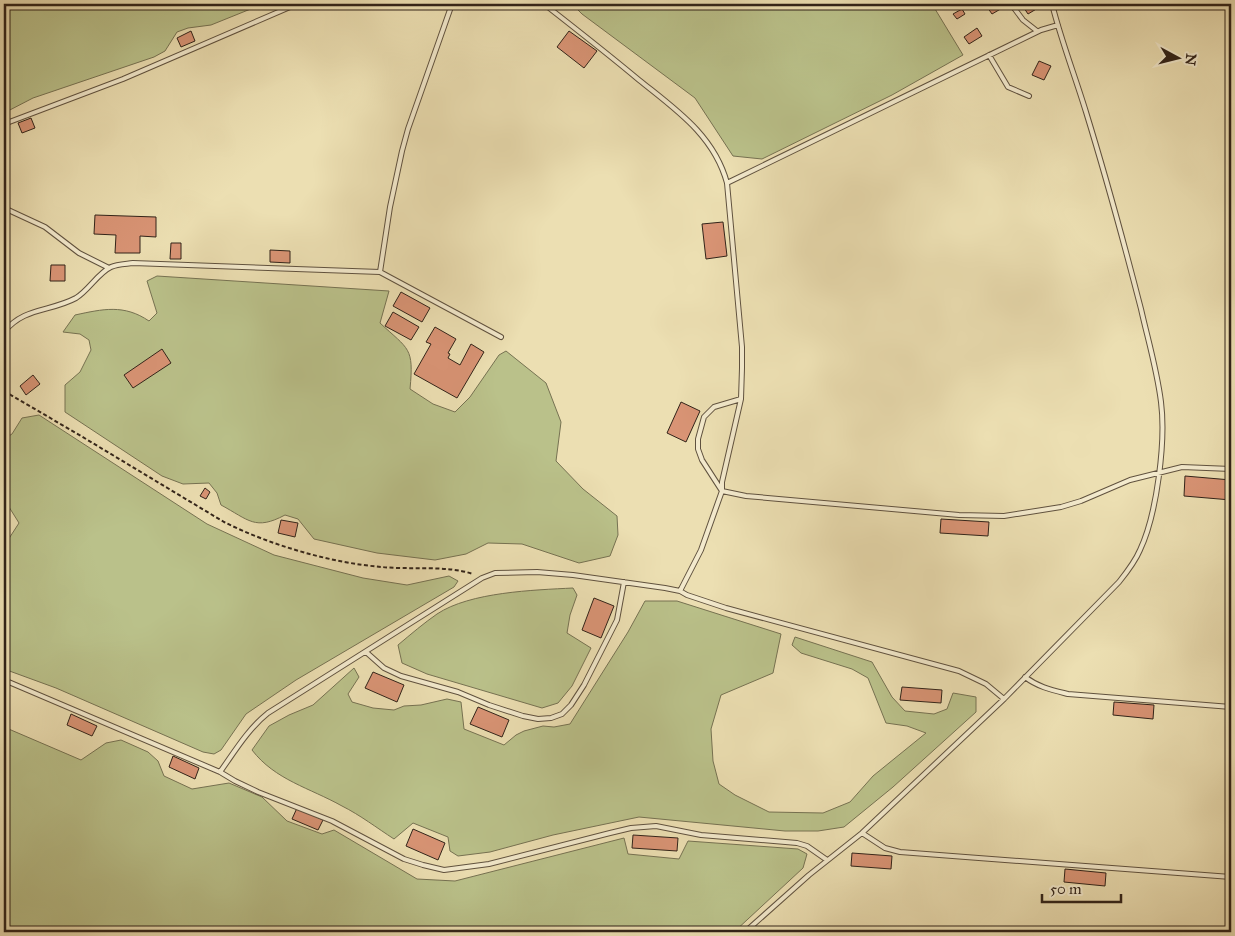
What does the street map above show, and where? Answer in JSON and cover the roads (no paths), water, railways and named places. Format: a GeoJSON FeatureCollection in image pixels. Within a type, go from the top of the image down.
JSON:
{"type":"FeatureCollection","features":[{"type":"Feature","properties":{"kind":"lane"},"geometry":{"type":"LineString","coordinates":[[4,124],[123,79],[297,4]]}},
{"type":"Feature","properties":{"kind":"lane"},"geometry":{"type":"LineString","coordinates":[[380,272],[390,207],[402,151],[452,4]]}},
{"type":"Feature","properties":{"kind":"lane"},"geometry":{"type":"LineString","coordinates":[[544,4],[600,47],[686,118],[710,146],[718,159],[726,183],[742,347],[741,399],[722,482],[722,491],[701,550],[680,591]]}},
{"type":"Feature","properties":{"kind":"lane"},"geometry":{"type":"LineString","coordinates":[[1011,4],[1023,20],[1037,31]]}},
{"type":"Feature","properties":{"kind":"lane"},"geometry":{"type":"LineString","coordinates":[[745,932],[827,860],[862,833],[1004,699],[1100,604],[1131,567],[1147,530],[1159,473],[1162,444],[1161,402],[1153,360],[1123,240],[1052,4]]}},
{"type":"Feature","properties":{"kind":"lane"},"geometry":{"type":"LineString","coordinates":[[726,183],[1037,31],[1058,25]]}},
{"type":"Feature","properties":{"kind":"lane"},"geometry":{"type":"LineString","coordinates":[[988,55],[1008,87],[1029,96]]}},
{"type":"Feature","properties":{"kind":"lane"},"geometry":{"type":"LineString","coordinates":[[4,208],[45,227],[79,253],[109,268]]}},
{"type":"Feature","properties":{"kind":"lane"},"geometry":{"type":"LineString","coordinates":[[4,332],[11,323],[25,314],[76,298],[90,288],[109,268],[133,263],[380,272],[500,337]]}},
{"type":"Feature","properties":{"kind":"lane"},"geometry":{"type":"LineString","coordinates":[[741,399],[728,401],[714,407],[704,417],[698,439],[698,449],[702,460],[722,491],[746,496],[958,515],[1004,516],[1061,507],[1081,501],[1130,480],[1182,467],[1231,469]]}},
{"type":"Feature","properties":{"kind":"lane"},"geometry":{"type":"LineString","coordinates":[[220,772],[256,722],[482,578],[495,573],[537,572],[573,575],[680,591],[735,611],[847,642],[945,666],[973,676],[1004,699]]}},
{"type":"Feature","properties":{"kind":"lane"},"geometry":{"type":"LineString","coordinates":[[366,652],[384,668],[401,676],[458,692],[523,716],[538,719],[551,718],[562,714],[571,705],[584,685],[617,620],[624,582]]}},
{"type":"Feature","properties":{"kind":"lane"},"geometry":{"type":"LineString","coordinates":[[1025,677],[1033,684],[1068,694],[1231,707]]}},
{"type":"Feature","properties":{"kind":"lane"},"geometry":{"type":"LineString","coordinates":[[4,680],[220,772],[258,792],[332,821],[404,859],[444,870],[489,864],[631,828],[656,826],[701,835],[797,844],[807,846],[827,860]]}},
{"type":"Feature","properties":{"kind":"lane"},"geometry":{"type":"LineString","coordinates":[[862,833],[885,848],[900,852],[1231,877]]}}]}
